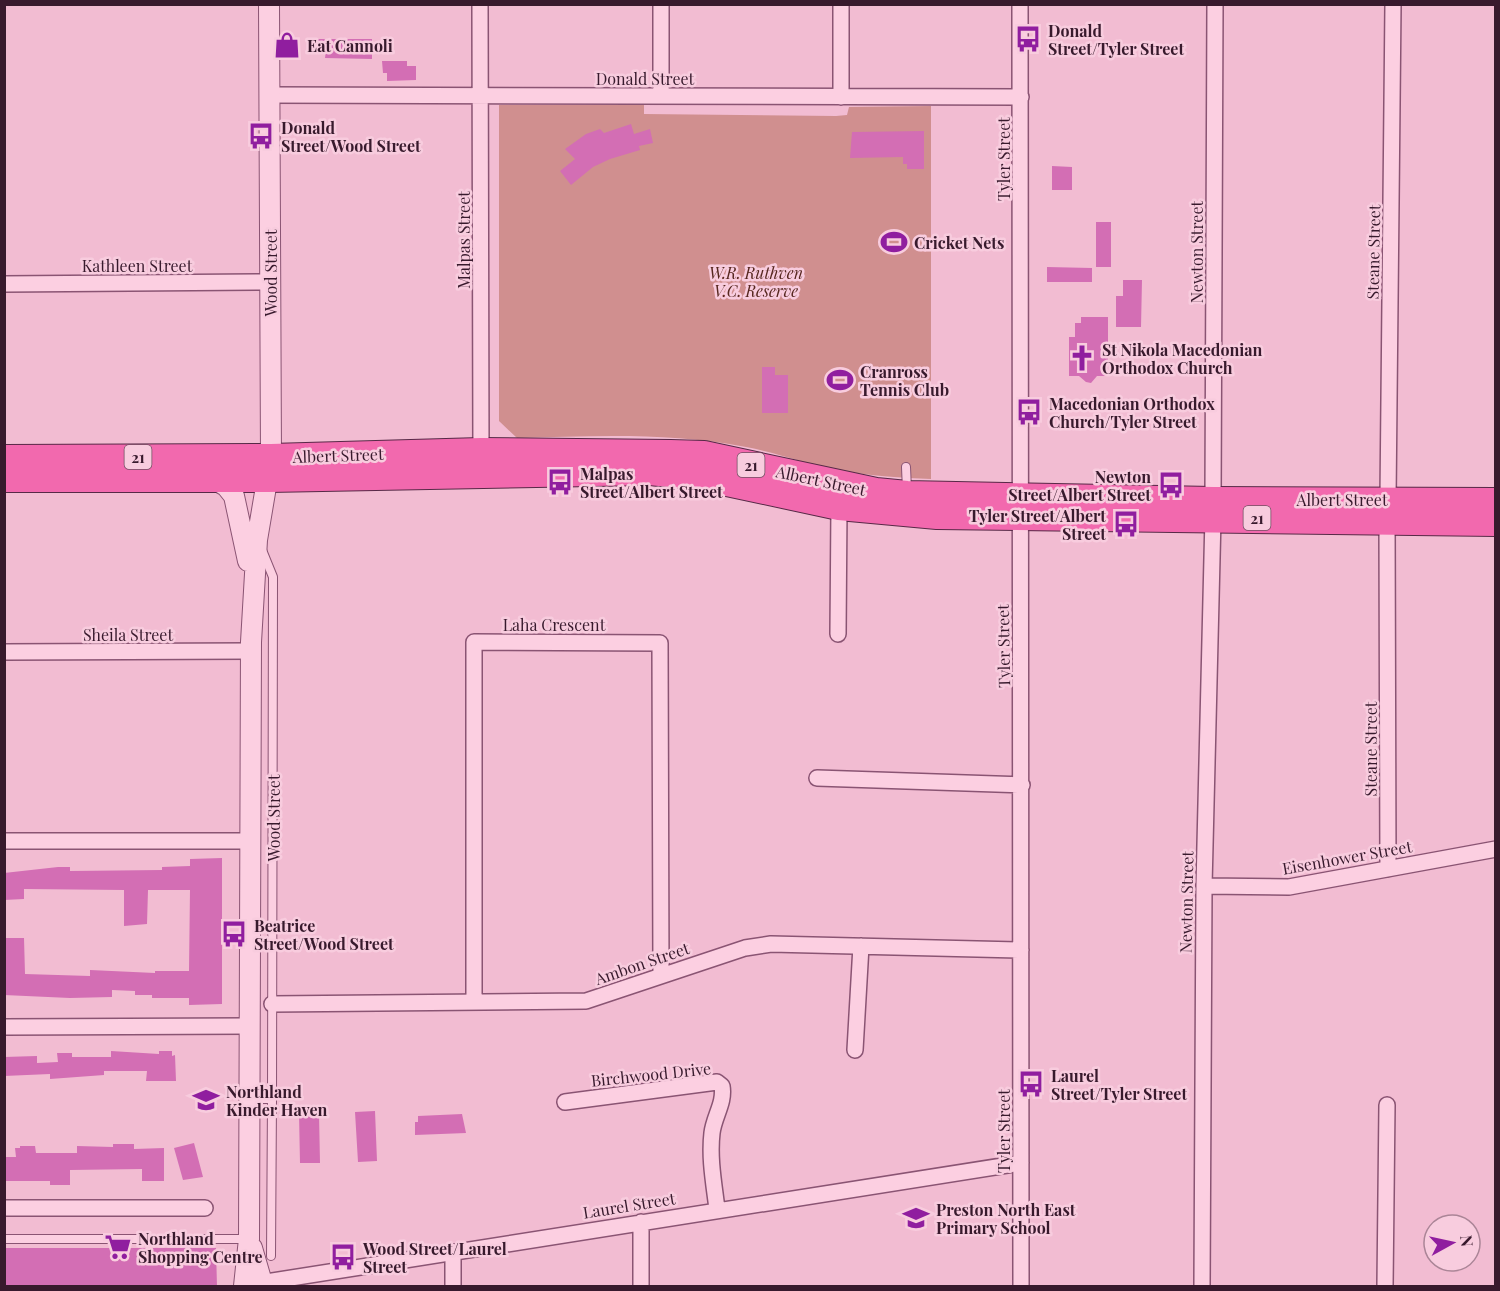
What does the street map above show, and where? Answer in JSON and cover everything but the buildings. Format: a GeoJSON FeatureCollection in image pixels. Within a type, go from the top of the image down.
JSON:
{"type":"FeatureCollection","features":[{"type":"Feature","properties":{"kind":"highway","name":"Albert Street"},"geometry":{"type":"LineString","coordinates":[[4,458],[270,468],[481,463],[701,466],[876,491],[1020,505],[1388,510],[1496,501]]}},
{"type":"Feature","properties":{"kind":"highway","name":"Albert Street"},"geometry":{"type":"LineString","coordinates":[[701,466],[839,507],[938,516],[1020,505]]}},
{"type":"Feature","properties":{"kind":"highway","name":"Albert Street"},"geometry":{"type":"LineString","coordinates":[[4,479],[210,477],[270,468]]}},
{"type":"Feature","properties":{"kind":"highway","name":"Albert Street"},"geometry":{"type":"LineString","coordinates":[[1388,510],[1496,523]]}},
{"type":"Feature","properties":{"kind":"street","name":"Wood Street"},"geometry":{"type":"LineString","coordinates":[[253,1285],[249,1239],[251,651],[257,540],[270,468],[269,4]]}},
{"type":"Feature","properties":{"kind":"street","name":"Malpas Street"},"geometry":{"type":"LineString","coordinates":[[480,4],[481,463]]}},
{"type":"Feature","properties":{"kind":"street"},"geometry":{"type":"LineString","coordinates":[[661,4],[662,96]]}},
{"type":"Feature","properties":{"kind":"street"},"geometry":{"type":"LineString","coordinates":[[841,4],[841,97]]}},
{"type":"Feature","properties":{"kind":"street","name":"Tyler Street"},"geometry":{"type":"LineString","coordinates":[[1020,4],[1021,1287]]}},
{"type":"Feature","properties":{"kind":"street","name":"Newton Street"},"geometry":{"type":"LineString","coordinates":[[1202,1287],[1204,886],[1213,509],[1215,4]]}},
{"type":"Feature","properties":{"kind":"street","name":"Steane Street"},"geometry":{"type":"LineString","coordinates":[[1388,869],[1388,510],[1393,4]]}},
{"type":"Feature","properties":{"kind":"street","name":"Donald Street"},"geometry":{"type":"LineString","coordinates":[[270,95],[1021,97]]}},
{"type":"Feature","properties":{"kind":"street","name":"Kathleen Street"},"geometry":{"type":"LineString","coordinates":[[4,284],[270,282]]}},
{"type":"Feature","properties":{"kind":"street"},"geometry":{"type":"LineString","coordinates":[[210,477],[226,486],[234,495],[243,528],[253,587]]}},
{"type":"Feature","properties":{"kind":"street"},"geometry":{"type":"LineString","coordinates":[[838,634],[839,507]]}},
{"type":"Feature","properties":{"kind":"street","name":"Laha Crescent"},"geometry":{"type":"LineString","coordinates":[[474,1001],[474,642],[660,643],[661,975]]}},
{"type":"Feature","properties":{"kind":"street","name":"Sheila Street"},"geometry":{"type":"LineString","coordinates":[[4,652],[251,651]]}},
{"type":"Feature","properties":{"kind":"street"},"geometry":{"type":"LineString","coordinates":[[817,778],[1022,784]]}},
{"type":"Feature","properties":{"kind":"street"},"geometry":{"type":"LineString","coordinates":[[4,842],[250,841]]}},
{"type":"Feature","properties":{"kind":"street","name":"Eisenhower Street"},"geometry":{"type":"LineString","coordinates":[[1204,886],[1289,887],[1496,849]]}},
{"type":"Feature","properties":{"kind":"street","name":"Ambon Street"},"geometry":{"type":"LineString","coordinates":[[272,1004],[586,1001],[759,945],[1021,950]]}},
{"type":"Feature","properties":{"kind":"street"},"geometry":{"type":"LineString","coordinates":[[855,1050],[861,946]]}},
{"type":"Feature","properties":{"kind":"street"},"geometry":{"type":"LineString","coordinates":[[4,1027],[249,1026]]}},
{"type":"Feature","properties":{"kind":"street","name":"Birchwood Drive"},"geometry":{"type":"LineString","coordinates":[[565,1102],[717,1082],[722,1086],[723,1096],[712,1130],[711,1144],[717,1209]]}},
{"type":"Feature","properties":{"kind":"street"},"geometry":{"type":"LineString","coordinates":[[1385,1286],[1387,1105]]}},
{"type":"Feature","properties":{"kind":"street","name":"Laurel Street"},"geometry":{"type":"LineString","coordinates":[[253,1285],[717,1209],[1021,1163]]}},
{"type":"Feature","properties":{"kind":"street"},"geometry":{"type":"LineString","coordinates":[[4,1209],[205,1208]]}},
{"type":"Feature","properties":{"kind":"street"},"geometry":{"type":"LineString","coordinates":[[640,1222],[641,1287]]}},
{"type":"Feature","properties":{"kind":"street"},"geometry":{"type":"LineString","coordinates":[[453,1252],[453,1287]]}},
{"type":"Feature","properties":{"kind":"lane"},"geometry":{"type":"LineString","coordinates":[[906,467],[907,494]]}},
{"type":"Feature","properties":{"kind":"lane","name":"Wood Street"},"geometry":{"type":"LineString","coordinates":[[257,540],[273,577],[271,1256]]}},
{"type":"Feature","properties":{"kind":"lane"},"geometry":{"type":"LineString","coordinates":[[249,1099],[272,1099]]}},
{"type":"Feature","properties":{"kind":"lane"},"geometry":{"type":"LineString","coordinates":[[4,1239],[249,1239]]}},
{"type":"Feature","properties":{"kind":"green space","name":"W.R. Ruthven V.C. Reserve"},"geometry":{"type":"Polygon","coordinates":[[[499,105],[644,105],[644,114],[836,116],[847,115],[849,107],[931,106],[931,479],[844,471],[746,447],[689,439],[631,436],[517,438],[499,421],[499,105]]]}},
{"type":"Feature","properties":{"kind":"place","name":"Donald Street/Tyler Street"},"geometry":{"type":"Point","coordinates":[1028,39]}},
{"type":"Feature","properties":{"kind":"place","name":"Eat Cannoli"},"geometry":{"type":"Point","coordinates":[287,45]}},
{"type":"Feature","properties":{"kind":"place","name":"Donald Street/Wood Street"},"geometry":{"type":"Point","coordinates":[261,136]}},
{"type":"Feature","properties":{"kind":"place","name":"Cricket Nets"},"geometry":{"type":"Point","coordinates":[894,242]}},
{"type":"Feature","properties":{"kind":"place","name":"St Nikola Macedonian Orthodox Church"},"geometry":{"type":"Point","coordinates":[1082,358]}},
{"type":"Feature","properties":{"kind":"place","name":"Cranross Tennis Club"},"geometry":{"type":"Point","coordinates":[840,380]}},
{"type":"Feature","properties":{"kind":"place","name":"Macedonian Orthodox Church/Tyler Street"},"geometry":{"type":"Point","coordinates":[1029,412]}},
{"type":"Feature","properties":{"kind":"place","name":"Malpas Street/Albert Street"},"geometry":{"type":"Point","coordinates":[560,482]}},
{"type":"Feature","properties":{"kind":"place","name":"Newton Street/Albert Street"},"geometry":{"type":"Point","coordinates":[1171,485]}},
{"type":"Feature","properties":{"kind":"place","name":"Tyler Street/Albert Street"},"geometry":{"type":"Point","coordinates":[1126,524]}},
{"type":"Feature","properties":{"kind":"place","name":"Beatrice Street/Wood Street"},"geometry":{"type":"Point","coordinates":[234,934]}},
{"type":"Feature","properties":{"kind":"place","name":"Laurel Street/Tyler Street"},"geometry":{"type":"Point","coordinates":[1031,1084]}},
{"type":"Feature","properties":{"kind":"place","name":"Northland Kinder Haven"},"geometry":{"type":"Point","coordinates":[206,1100]}},
{"type":"Feature","properties":{"kind":"place","name":"Preston North East Primary School"},"geometry":{"type":"Point","coordinates":[916,1218]}},
{"type":"Feature","properties":{"kind":"place","name":"Northland Shopping Centre"},"geometry":{"type":"Point","coordinates":[118,1247]}},
{"type":"Feature","properties":{"kind":"place","name":"Wood Street/Laurel Street"},"geometry":{"type":"Point","coordinates":[343,1257]}}]}
